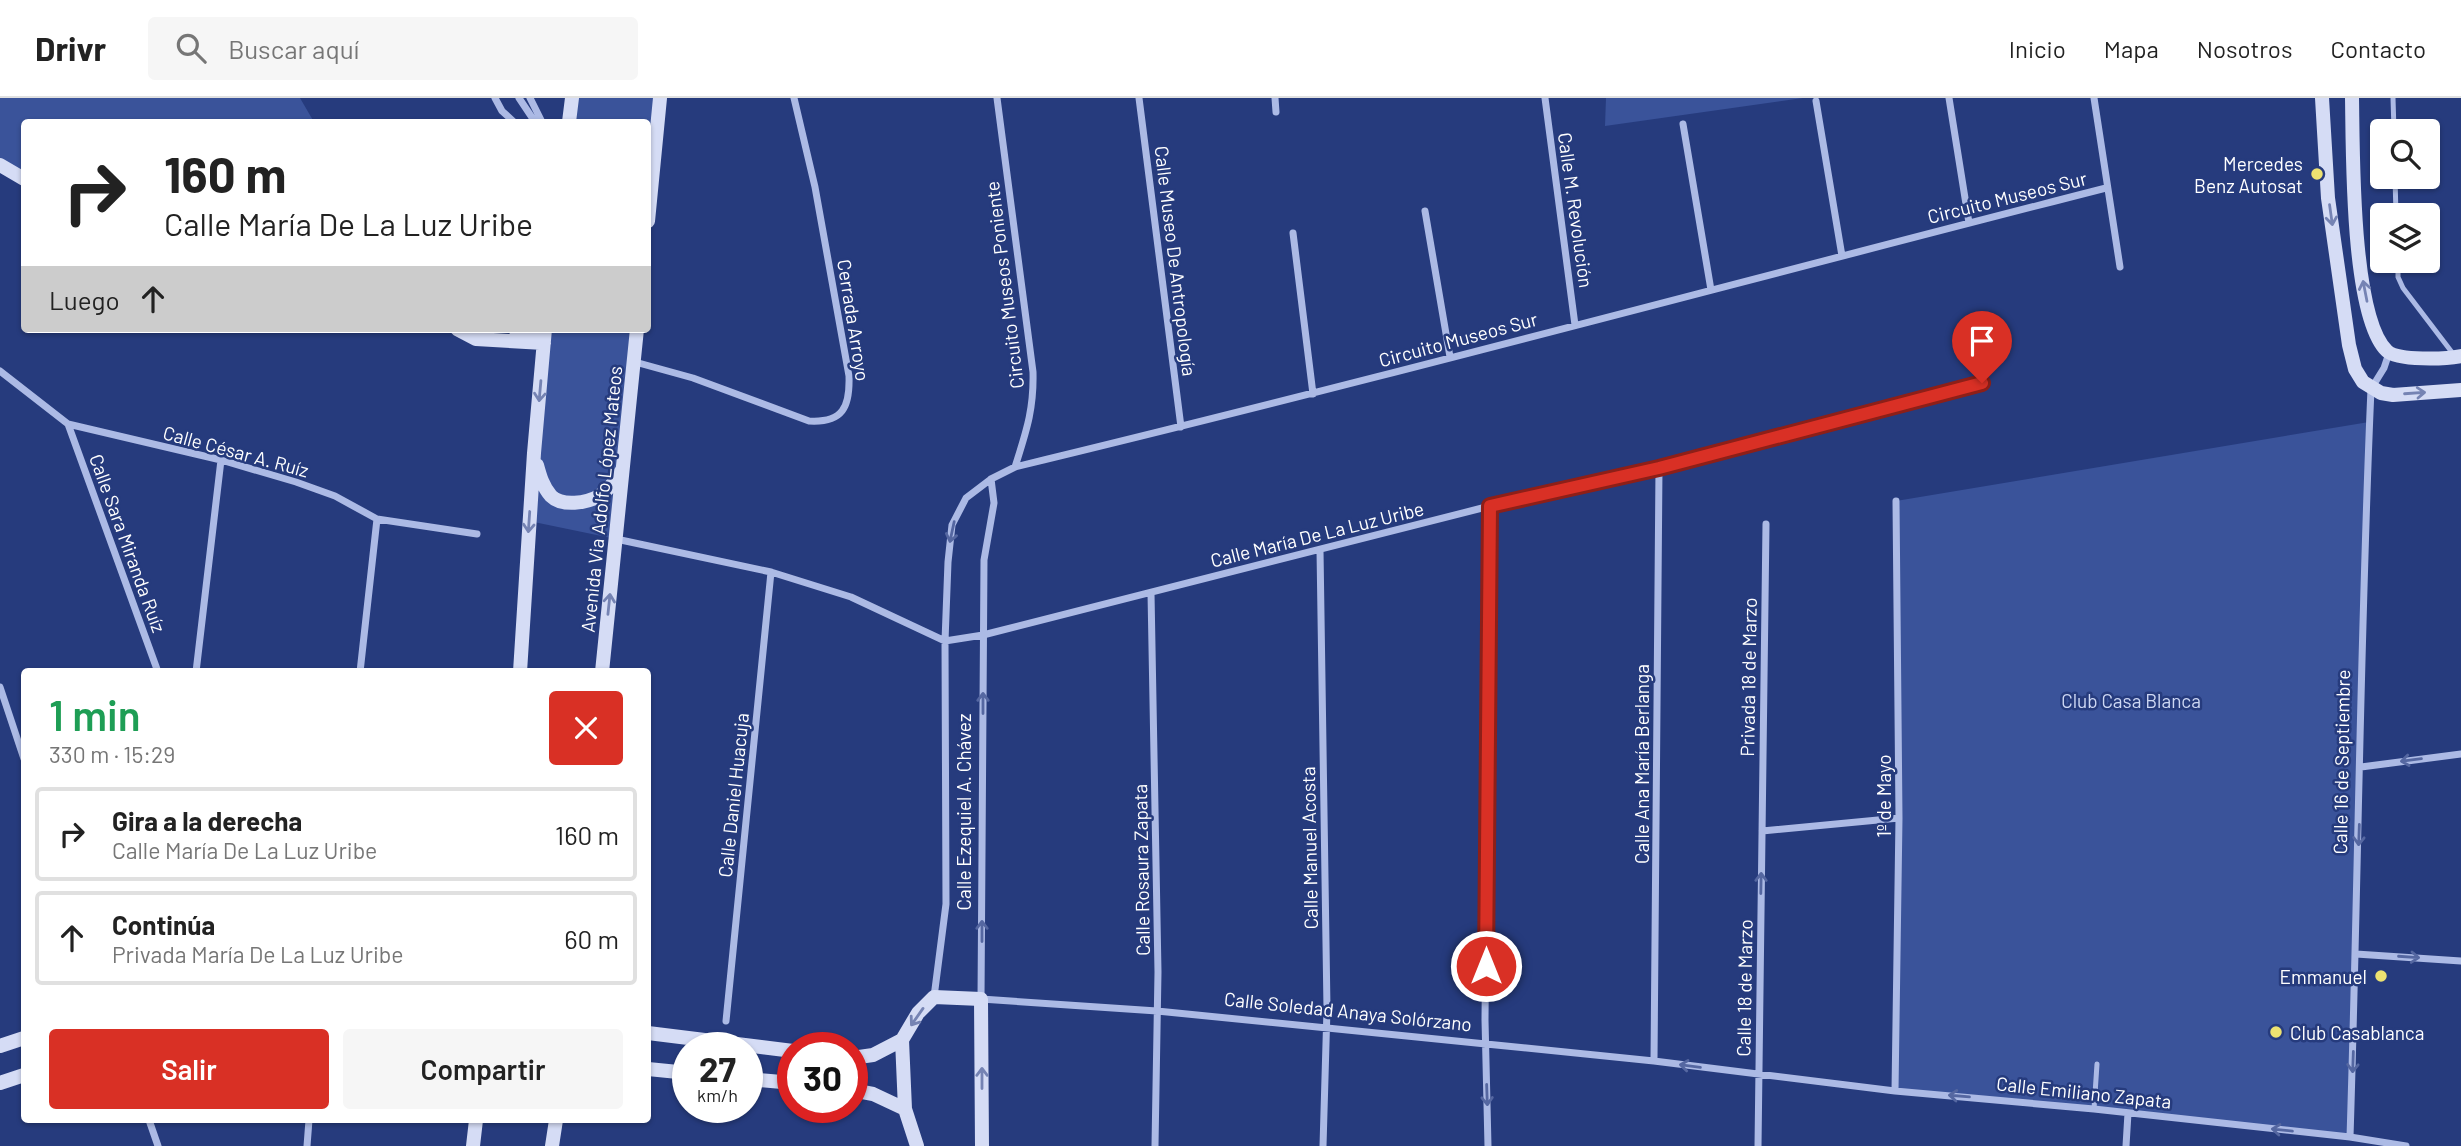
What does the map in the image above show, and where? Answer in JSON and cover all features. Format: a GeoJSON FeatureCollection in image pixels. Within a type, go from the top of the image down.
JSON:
{"type":"FeatureCollection","features":[{"type":"Feature","properties":{"kind":"street"},"geometry":{"type":"LineString","coordinates":[[495,98],[502,111],[511,119]]}},
{"type":"Feature","properties":{"kind":"street"},"geometry":{"type":"LineString","coordinates":[[519,98],[533,119]]}},
{"type":"Feature","properties":{"kind":"street"},"geometry":{"type":"LineString","coordinates":[[530,98],[540,119]]}},
{"type":"Feature","properties":{"kind":"street"},"geometry":{"type":"LineString","coordinates":[[569,119],[572,98]]}},
{"type":"Feature","properties":{"kind":"street"},"geometry":{"type":"LineString","coordinates":[[651,190],[660,98]]}},
{"type":"Feature","properties":{"kind":"street","name":"Cerrada Arroyo"},"geometry":{"type":"LineString","coordinates":[[635,362],[693,378],[809,421],[823,422],[837,416],[846,408],[850,392],[849,376],[815,187],[794,98]]}},
{"type":"Feature","properties":{"kind":"street","name":"Circuito Museos Poniente"},"geometry":{"type":"LineString","coordinates":[[997,98],[1033,372],[1031,413],[1015,467]]}},
{"type":"Feature","properties":{"kind":"street","name":"Calle Museo De Antropología"},"geometry":{"type":"LineString","coordinates":[[1139,98],[1181,427]]}},
{"type":"Feature","properties":{"kind":"street"},"geometry":{"type":"LineString","coordinates":[[1275,98],[1276,112]]}},
{"type":"Feature","properties":{"kind":"street","name":"Calle M. Revolución"},"geometry":{"type":"LineString","coordinates":[[1545,98],[1575,325]]}},
{"type":"Feature","properties":{"kind":"street"},"geometry":{"type":"LineString","coordinates":[[1949,98],[1969,223]]}},
{"type":"Feature","properties":{"kind":"street"},"geometry":{"type":"LineString","coordinates":[[2094,98],[2120,267]]}},
{"type":"Feature","properties":{"kind":"street"},"geometry":{"type":"LineString","coordinates":[[2322,98],[2329,198],[2349,345],[2356,369],[2363,382],[2371,388],[2393,395],[2461,390]]}},
{"type":"Feature","properties":{"kind":"street"},"geometry":{"type":"LineString","coordinates":[[2352,98],[2354,208],[2361,270],[2371,320],[2379,343],[2389,353],[2406,357],[2459,357]]}},
{"type":"Feature","properties":{"kind":"street"},"geometry":{"type":"LineString","coordinates":[[1816,101],[1842,256]]}},
{"type":"Feature","properties":{"kind":"street"},"geometry":{"type":"LineString","coordinates":[[1683,124],[1711,290]]}},
{"type":"Feature","properties":{"kind":"street"},"geometry":{"type":"LineString","coordinates":[[0,165],[21,177]]}},
{"type":"Feature","properties":{"kind":"street","name":"Circuito Museos Sur"},"geometry":{"type":"LineString","coordinates":[[945,641],[947,562],[952,525],[966,498],[991,479],[1015,467],[1313,394],[2106,188]]}},
{"type":"Feature","properties":{"kind":"street"},"geometry":{"type":"LineString","coordinates":[[1426,211],[1450,357]]}},
{"type":"Feature","properties":{"kind":"street"},"geometry":{"type":"LineString","coordinates":[[1293,233],[1313,394]]}},
{"type":"Feature","properties":{"kind":"street"},"geometry":{"type":"LineString","coordinates":[[465,333],[476,339],[544,336],[520,668]]}},
{"type":"Feature","properties":{"kind":"street","name":"Avenida Via Adolfo López Mateos"},"geometry":{"type":"LineString","coordinates":[[603,668],[637,333]]}},
{"type":"Feature","properties":{"kind":"street","name":"Calle 16 de Septiembre"},"geometry":{"type":"LineString","coordinates":[[2350,1137],[2361,767],[2363,584],[2371,388],[2384,368],[2389,353]]}},
{"type":"Feature","properties":{"kind":"street","name":"Calle César A. Ruíz"},"geometry":{"type":"LineString","coordinates":[[0,371],[68,424],[221,460],[296,482],[335,496],[377,519],[477,534]]}},
{"type":"Feature","properties":{"kind":"street","name":"Calle María De La Luz Uribe"},"geometry":{"type":"LineString","coordinates":[[983,635],[1490,506],[1659,468],[1982,383]]}},
{"type":"Feature","properties":{"kind":"street","name":"Calle Sara Miranda Ruíz"},"geometry":{"type":"LineString","coordinates":[[68,424],[157,668]]}},
{"type":"Feature","properties":{"kind":"street"},"geometry":{"type":"LineString","coordinates":[[534,453],[542,484],[553,498],[570,503],[599,496],[613,484],[622,470]]}},
{"type":"Feature","properties":{"kind":"street"},"geometry":{"type":"LineString","coordinates":[[196,668],[221,460]]}},
{"type":"Feature","properties":{"kind":"street","name":"Calle Ana María Berlanga"},"geometry":{"type":"LineString","coordinates":[[1654,1061],[1659,468]]}},
{"type":"Feature","properties":{"kind":"street","name":"Calle Ezequiel A. Chávez"},"geometry":{"type":"LineString","coordinates":[[982,1146],[984,560],[994,503],[991,479]]}},
{"type":"Feature","properties":{"kind":"street","name":"1º de Mayo"},"geometry":{"type":"LineString","coordinates":[[1895,1091],[1899,818],[1896,501]]}},
{"type":"Feature","properties":{"kind":"street"},"geometry":{"type":"LineString","coordinates":[[1488,1146],[1486,1044],[1490,506]]}},
{"type":"Feature","properties":{"kind":"street"},"geometry":{"type":"LineString","coordinates":[[360,668],[377,519]]}},
{"type":"Feature","properties":{"kind":"street","name":"Privada 18 de Marzo"},"geometry":{"type":"LineString","coordinates":[[1762,831],[1766,524]]}},
{"type":"Feature","properties":{"kind":"street"},"geometry":{"type":"LineString","coordinates":[[616,539],[771,572],[851,597],[945,641],[983,635]]}},
{"type":"Feature","properties":{"kind":"street","name":"Calle Manuel Acosta"},"geometry":{"type":"LineString","coordinates":[[1320,550],[1327,1028],[1323,1146]]}},
{"type":"Feature","properties":{"kind":"street","name":"Calle Daniel Huacuja"},"geometry":{"type":"LineString","coordinates":[[726,1021],[771,572]]}},
{"type":"Feature","properties":{"kind":"street","name":"Calle Rosaura Zapata"},"geometry":{"type":"LineString","coordinates":[[1152,593],[1157,1011],[1155,1146]]}},
{"type":"Feature","properties":{"kind":"street","name":"Calle Ezequiel A. Chávez"},"geometry":{"type":"LineString","coordinates":[[934,997],[946,904],[945,641]]}},
{"type":"Feature","properties":{"kind":"street"},"geometry":{"type":"LineString","coordinates":[[0,687],[21,750]]}},
{"type":"Feature","properties":{"kind":"street"},"geometry":{"type":"LineString","coordinates":[[2361,767],[2461,754]]}},
{"type":"Feature","properties":{"kind":"street"},"geometry":{"type":"LineString","coordinates":[[1762,831],[1899,818]]}},
{"type":"Feature","properties":{"kind":"street","name":"Calle 18 de Marzo"},"geometry":{"type":"LineString","coordinates":[[1758,1146],[1762,831]]}},
{"type":"Feature","properties":{"kind":"street"},"geometry":{"type":"LineString","coordinates":[[2356,954],[2461,961]]}},
{"type":"Feature","properties":{"kind":"street"},"geometry":{"type":"LineString","coordinates":[[868,1056],[902,1040],[918,1013],[934,997]]}},
{"type":"Feature","properties":{"kind":"street","name":"Calle Soledad Anaya Solórzano"},"geometry":{"type":"LineString","coordinates":[[934,997],[1157,1011],[1758,1074]]}},
{"type":"Feature","properties":{"kind":"street"},"geometry":{"type":"LineString","coordinates":[[651,1033],[777,1049]]}},
{"type":"Feature","properties":{"kind":"street"},"geometry":{"type":"LineString","coordinates":[[0,1046],[21,1039]]}},
{"type":"Feature","properties":{"kind":"street"},"geometry":{"type":"LineString","coordinates":[[902,1040],[905,1109],[917,1146]]}},
{"type":"Feature","properties":{"kind":"street"},"geometry":{"type":"LineString","coordinates":[[651,1069],[672,1071]]}},
{"type":"Feature","properties":{"kind":"street","name":"Calle Emiliano Zapata"},"geometry":{"type":"LineString","coordinates":[[1758,1074],[1895,1091],[2094,1109],[2350,1137],[2406,1146]]}},
{"type":"Feature","properties":{"kind":"street"},"geometry":{"type":"LineString","coordinates":[[0,1083],[21,1075]]}},
{"type":"Feature","properties":{"kind":"street"},"geometry":{"type":"LineString","coordinates":[[868,1093],[905,1109]]}},
{"type":"Feature","properties":{"kind":"street"},"geometry":{"type":"LineString","coordinates":[[2126,1146],[2129,1113]]}},
{"type":"Feature","properties":{"kind":"street"},"geometry":{"type":"LineString","coordinates":[[150,1123],[158,1146]]}},
{"type":"Feature","properties":{"kind":"street"},"geometry":{"type":"LineString","coordinates":[[307,1146],[309,1123]]}},
{"type":"Feature","properties":{"kind":"street"},"geometry":{"type":"LineString","coordinates":[[473,1146],[476,1123]]}},
{"type":"Feature","properties":{"kind":"street"},"geometry":{"type":"LineString","coordinates":[[552,1146],[556,1123]]}},
{"type":"Feature","properties":{"kind":"lane"},"geometry":{"type":"LineString","coordinates":[[2392,98],[2393,119]]}},
{"type":"Feature","properties":{"kind":"lane"},"geometry":{"type":"LineString","coordinates":[[2398,273],[2403,288],[2459,357]]}},
{"type":"Feature","properties":{"kind":"lane"},"geometry":{"type":"LineString","coordinates":[[2094,1109],[2097,1064]]}},
{"type":"Feature","properties":{"kind":"green space"},"geometry":{"type":"Polygon","coordinates":[[[0,98],[300,98],[312,119],[21,119],[21,177],[0,165],[0,98]]]}},
{"type":"Feature","properties":{"kind":"green space"},"geometry":{"type":"Polygon","coordinates":[[[572,98],[660,98],[651,190],[651,119],[569,119],[572,98]]]}},
{"type":"Feature","properties":{"kind":"green space"},"geometry":{"type":"Polygon","coordinates":[[[1606,98],[1803,98],[1605,126],[1606,98]]]}},
{"type":"Feature","properties":{"kind":"green space"},"geometry":{"type":"Polygon","coordinates":[[[545,333],[637,333],[616,539],[529,521],[545,333]]]}},
{"type":"Feature","properties":{"kind":"green space","name":"Club Casa Blanca"},"geometry":{"type":"Polygon","coordinates":[[[2369,422],[2350,1137],[1895,1091],[1899,818],[1896,501],[2369,422]]]}},
{"type":"Feature","properties":{"kind":"place","name":"Mercedes Benz Autosat"},"geometry":{"type":"Point","coordinates":[2317,174]}},
{"type":"Feature","properties":{"kind":"place","name":"Emmanuel"},"geometry":{"type":"Point","coordinates":[2381,976]}},
{"type":"Feature","properties":{"kind":"place","name":"Club Casablanca"},"geometry":{"type":"Point","coordinates":[2276,1032]}},
{"type":"Feature","properties":{"kind":"route"},"geometry":{"type":"LineString","coordinates":[[1486,966],[1490,506],[1659,468],[1982,383]]}}]}
